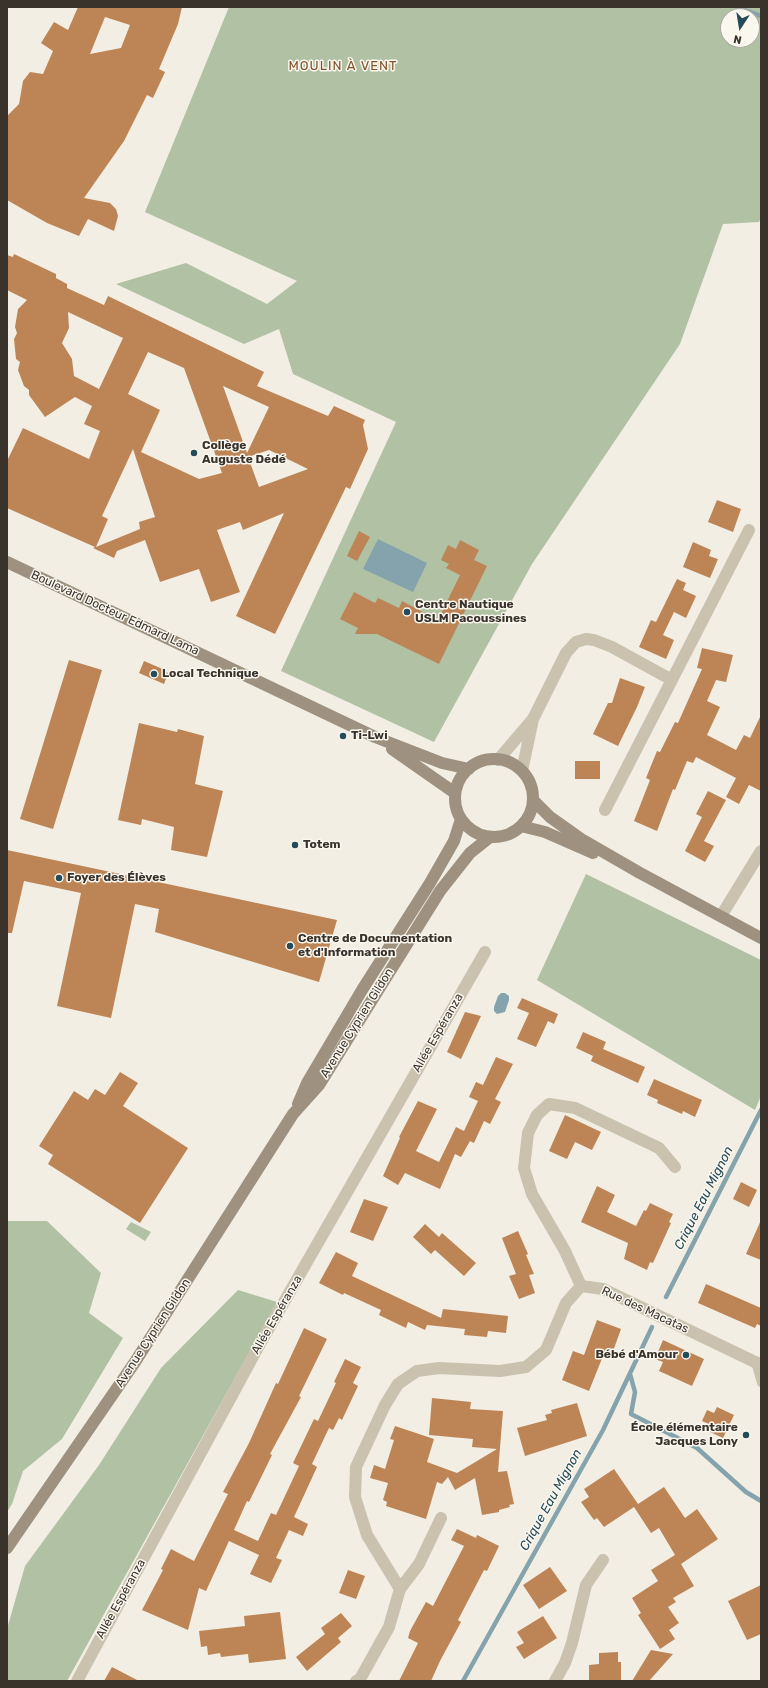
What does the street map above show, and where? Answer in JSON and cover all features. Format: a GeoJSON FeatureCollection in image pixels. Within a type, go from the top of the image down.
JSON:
{"type":"FeatureCollection","features":[{"type":"Feature","properties":{"kind":"street"},"geometry":{"type":"LineString","coordinates":[[605,810],[749,530]]}},
{"type":"Feature","properties":{"kind":"street","name":"Boulevard Docteur Edmard Lama"},"geometry":{"type":"LineString","coordinates":[[7,562],[375,736],[442,763],[469,769]]}},
{"type":"Feature","properties":{"kind":"street"},"geometry":{"type":"LineString","coordinates":[[498,760],[532,720],[566,653],[579,640],[594,640],[612,647],[672,680]]}},
{"type":"Feature","properties":{"kind":"street"},"geometry":{"type":"LineString","coordinates":[[522,771],[532,720]]}},
{"type":"Feature","properties":{"kind":"street","name":"Boulevard Docteur Edmard Lama"},"geometry":{"type":"LineString","coordinates":[[375,736],[455,793]]}},
{"type":"Feature","properties":{"kind":"street"},"geometry":{"type":"LineString","coordinates":[[498,760],[508,762],[522,771],[530,782],[533,800],[530,813],[521,826],[505,836],[490,837],[476,833],[461,819],[457,811],[455,793],[460,780],[469,769],[482,761],[498,760]]}},
{"type":"Feature","properties":{"kind":"street"},"geometry":{"type":"LineString","coordinates":[[533,800],[550,817],[581,838],[640,873],[761,938]]}},
{"type":"Feature","properties":{"kind":"street","name":"Avenue Cyprien Gildon"},"geometry":{"type":"LineString","coordinates":[[293,1114],[307,1083],[362,990],[430,883],[454,841],[461,819]]}},
{"type":"Feature","properties":{"kind":"street"},"geometry":{"type":"LineString","coordinates":[[521,826],[545,832],[640,873]]}},
{"type":"Feature","properties":{"kind":"street","name":"Avenue Cyprien Gildon"},"geometry":{"type":"LineString","coordinates":[[7,1548],[134,1362],[293,1114],[318,1085],[440,891],[470,853],[490,837]]}},
{"type":"Feature","properties":{"kind":"street"},"geometry":{"type":"LineString","coordinates":[[721,916],[761,851]]}},
{"type":"Feature","properties":{"kind":"street","name":"Allée Espéranza"},"geometry":{"type":"LineString","coordinates":[[77,1681],[261,1342],[485,952]]}},
{"type":"Feature","properties":{"kind":"street"},"geometry":{"type":"LineString","coordinates":[[400,1589],[367,1535],[355,1497],[356,1467],[385,1405],[398,1384],[417,1371],[439,1368],[500,1371],[526,1367],[546,1350],[566,1303],[581,1286],[565,1251],[532,1194],[524,1168],[528,1133],[537,1115],[549,1104],[575,1108],[659,1148],[675,1167]]}},
{"type":"Feature","properties":{"kind":"street","name":"Rue des Macatas"},"geometry":{"type":"LineString","coordinates":[[581,1286],[603,1289],[758,1363]]}},
{"type":"Feature","properties":{"kind":"street"},"geometry":{"type":"LineString","coordinates":[[356,1681],[360,1679],[389,1627],[400,1589],[419,1564],[441,1518]]}},
{"type":"Feature","properties":{"kind":"street"},"geometry":{"type":"LineString","coordinates":[[555,1681],[565,1663],[572,1643],[586,1585],[603,1560]]}},
{"type":"Feature","properties":{"kind":"lane"},"geometry":{"type":"LineString","coordinates":[[758,1363],[761,1383]]}},
{"type":"Feature","properties":{"kind":"green space"},"geometry":{"type":"Polygon","coordinates":[[[229,7],[761,7],[761,218],[759,222],[723,224],[680,344],[532,564],[434,742],[281,671],[396,422],[293,374],[279,329],[244,344],[116,284],[186,263],[267,304],[297,281],[145,212],[229,7]]]}},
{"type":"Feature","properties":{"kind":"green space"},"geometry":{"type":"Polygon","coordinates":[[[586,874],[761,960],[761,1096],[755,1110],[537,980],[586,874]]]}},
{"type":"Feature","properties":{"kind":"green space"},"geometry":{"type":"Polygon","coordinates":[[[7,1221],[47,1221],[101,1273],[89,1313],[123,1338],[62,1439],[23,1471],[12,1504],[7,1512],[7,1221]]]}},
{"type":"Feature","properties":{"kind":"green space"},"geometry":{"type":"Polygon","coordinates":[[[131,1222],[151,1232],[145,1241],[126,1229],[131,1222]]]}},
{"type":"Feature","properties":{"kind":"green space"},"geometry":{"type":"Polygon","coordinates":[[[238,1290],[277,1302],[67,1681],[7,1681],[7,1629],[25,1566],[99,1465],[161,1368],[238,1290]]]}},
{"type":"Feature","properties":{"kind":"water"},"geometry":{"type":"Polygon","coordinates":[[[378,539],[427,563],[413,592],[363,569],[378,539]]]}},
{"type":"Feature","properties":{"kind":"water"},"geometry":{"type":"Polygon","coordinates":[[[501,993],[505,993],[509,996],[509,1000],[505,1012],[497,1014],[494,1011],[494,1007],[498,996],[501,993]]]}},
{"type":"Feature","properties":{"kind":"building"},"geometry":{"type":"Polygon","coordinates":[[[78,7],[182,7],[178,24],[159,69],[165,72],[153,98],[147,95],[124,141],[84,198],[110,203],[116,209],[118,216],[114,231],[88,219],[79,236],[47,223],[7,200],[7,116],[19,104],[23,81],[30,72],[43,74],[53,51],[41,43],[54,22],[68,30],[78,7]],[[105,17],[90,54],[121,48],[130,25],[105,17]]]}},
{"type":"Feature","properties":{"kind":"building"},"geometry":{"type":"Polygon","coordinates":[[[14,254],[56,274],[56,278],[67,284],[67,288],[104,305],[108,296],[264,372],[257,386],[328,416],[334,406],[365,420],[363,425],[368,449],[350,489],[346,487],[275,634],[236,616],[284,513],[243,530],[240,522],[217,530],[240,592],[211,602],[199,569],[160,582],[145,540],[117,551],[114,558],[93,548],[95,547],[7,508],[7,461],[23,428],[89,459],[100,431],[84,424],[92,406],[75,397],[45,417],[29,395],[29,390],[24,386],[18,370],[20,362],[16,359],[14,339],[17,333],[15,327],[18,309],[27,300],[7,290],[7,255],[13,257],[14,254]],[[68,312],[69,328],[62,343],[72,359],[74,376],[99,389],[123,338],[68,312]],[[148,352],[128,394],[160,410],[141,452],[199,479],[222,473],[184,368],[148,352]],[[223,386],[247,453],[269,407],[223,386]],[[133,449],[102,516],[108,519],[96,547],[140,529],[139,522],[155,517],[133,449]],[[269,450],[248,457],[259,487],[308,469],[269,450]]]}},
{"type":"Feature","properties":{"kind":"building"},"geometry":{"type":"Polygon","coordinates":[[[717,500],[741,509],[733,532],[708,522],[717,500]]]}},
{"type":"Feature","properties":{"kind":"building"},"geometry":{"type":"Polygon","coordinates":[[[359,531],[370,537],[357,561],[347,556],[359,531]]]}},
{"type":"Feature","properties":{"kind":"building"},"geometry":{"type":"Polygon","coordinates":[[[460,540],[479,550],[474,560],[487,566],[439,664],[377,634],[355,634],[358,628],[340,619],[354,592],[375,603],[378,598],[399,608],[402,601],[438,620],[460,575],[446,568],[449,564],[441,560],[448,545],[456,549],[460,540]]]}},
{"type":"Feature","properties":{"kind":"building"},"geometry":{"type":"Polygon","coordinates":[[[693,542],[711,550],[709,556],[718,559],[710,578],[683,567],[693,542]]]}},
{"type":"Feature","properties":{"kind":"building"},"geometry":{"type":"Polygon","coordinates":[[[677,579],[686,583],[683,590],[696,596],[686,618],[674,612],[663,635],[674,640],[666,659],[639,647],[651,620],[656,622],[677,579]]]}},
{"type":"Feature","properties":{"kind":"building"},"geometry":{"type":"Polygon","coordinates":[[[702,648],[733,655],[726,682],[716,680],[707,701],[720,707],[707,735],[736,750],[744,735],[750,738],[761,715],[761,791],[749,785],[739,804],[726,797],[736,778],[696,757],[693,763],[687,761],[675,790],[673,789],[657,831],[634,821],[650,780],[646,778],[657,751],[660,752],[675,722],[678,723],[702,669],[697,668],[702,648]]]}},
{"type":"Feature","properties":{"kind":"building"},"geometry":{"type":"Polygon","coordinates":[[[69,660],[102,670],[53,829],[20,819],[69,660]]]}},
{"type":"Feature","properties":{"kind":"building","name":"Local Technique"},"geometry":{"type":"Polygon","coordinates":[[[144,661],[165,670],[168,673],[164,684],[139,673],[144,661]]]}},
{"type":"Feature","properties":{"kind":"building"},"geometry":{"type":"Polygon","coordinates":[[[620,678],[645,687],[618,746],[593,734],[608,703],[612,703],[620,678]]]}},
{"type":"Feature","properties":{"kind":"building"},"geometry":{"type":"Polygon","coordinates":[[[139,723],[177,732],[178,729],[204,736],[195,784],[223,791],[207,857],[171,850],[174,827],[142,819],[141,825],[118,820],[139,723]]]}},
{"type":"Feature","properties":{"kind":"building"},"geometry":{"type":"Polygon","coordinates":[[[575,761],[600,761],[600,779],[575,779],[575,761]]]}},
{"type":"Feature","properties":{"kind":"building"},"geometry":{"type":"Polygon","coordinates":[[[708,791],[726,800],[704,841],[714,846],[705,862],[685,851],[702,817],[696,814],[708,791]]]}},
{"type":"Feature","properties":{"kind":"building"},"geometry":{"type":"Polygon","coordinates":[[[7,850],[337,920],[319,982],[155,932],[159,909],[135,904],[111,1018],[57,1006],[81,893],[24,881],[12,933],[7,933],[7,850]]]}},
{"type":"Feature","properties":{"kind":"building"},"geometry":{"type":"Polygon","coordinates":[[[522,998],[558,1014],[554,1024],[548,1021],[536,1047],[517,1039],[529,1013],[517,1008],[522,998]]]}},
{"type":"Feature","properties":{"kind":"building"},"geometry":{"type":"Polygon","coordinates":[[[465,1012],[481,1016],[461,1059],[447,1052],[465,1012]]]}},
{"type":"Feature","properties":{"kind":"building"},"geometry":{"type":"Polygon","coordinates":[[[583,1032],[606,1042],[603,1049],[645,1067],[638,1083],[591,1061],[593,1056],[576,1048],[583,1032]]]}},
{"type":"Feature","properties":{"kind":"building"},"geometry":{"type":"Polygon","coordinates":[[[496,1057],[513,1064],[495,1099],[501,1102],[490,1124],[484,1121],[474,1143],[470,1141],[461,1157],[455,1154],[440,1189],[405,1173],[398,1185],[383,1176],[400,1138],[399,1137],[418,1101],[437,1109],[416,1151],[439,1162],[456,1127],[464,1131],[478,1101],[469,1097],[476,1082],[483,1085],[496,1057]]]}},
{"type":"Feature","properties":{"kind":"building"},"geometry":{"type":"Polygon","coordinates":[[[120,1072],[138,1083],[123,1106],[188,1148],[140,1223],[48,1164],[53,1155],[39,1146],[74,1091],[88,1100],[95,1089],[105,1095],[120,1072]]]}},
{"type":"Feature","properties":{"kind":"building"},"geometry":{"type":"Polygon","coordinates":[[[654,1079],[702,1100],[695,1117],[683,1111],[682,1114],[657,1103],[658,1100],[647,1095],[654,1079]]]}},
{"type":"Feature","properties":{"kind":"building"},"geometry":{"type":"Polygon","coordinates":[[[565,1115],[601,1132],[592,1150],[575,1142],[567,1159],[549,1151],[565,1115]]]}},
{"type":"Feature","properties":{"kind":"building"},"geometry":{"type":"Polygon","coordinates":[[[741,1182],[757,1190],[749,1207],[733,1199],[741,1182]]]}},
{"type":"Feature","properties":{"kind":"building"},"geometry":{"type":"Polygon","coordinates":[[[597,1186],[615,1195],[607,1212],[636,1226],[644,1210],[646,1211],[650,1203],[673,1214],[669,1222],[671,1223],[653,1263],[650,1262],[647,1270],[624,1259],[628,1243],[581,1222],[597,1186]]]}},
{"type":"Feature","properties":{"kind":"building"},"geometry":{"type":"Polygon","coordinates":[[[364,1199],[388,1207],[373,1241],[350,1232],[364,1199]]]}},
{"type":"Feature","properties":{"kind":"building"},"geometry":{"type":"Polygon","coordinates":[[[761,1220],[761,1260],[746,1254],[761,1220]]]}},
{"type":"Feature","properties":{"kind":"building"},"geometry":{"type":"Polygon","coordinates":[[[425,1224],[439,1237],[442,1233],[476,1263],[464,1276],[435,1250],[431,1254],[413,1237],[425,1224]]]}},
{"type":"Feature","properties":{"kind":"building"},"geometry":{"type":"Polygon","coordinates":[[[518,1231],[528,1254],[526,1255],[534,1274],[529,1275],[535,1293],[519,1299],[509,1276],[516,1274],[502,1238],[518,1231]]]}},
{"type":"Feature","properties":{"kind":"building"},"geometry":{"type":"Polygon","coordinates":[[[336,1252],[358,1263],[352,1276],[441,1318],[443,1309],[508,1316],[506,1333],[488,1331],[487,1337],[464,1335],[465,1329],[427,1325],[425,1330],[408,1322],[406,1328],[379,1315],[381,1310],[344,1293],[343,1295],[319,1283],[336,1252]]]}},
{"type":"Feature","properties":{"kind":"building"},"geometry":{"type":"Polygon","coordinates":[[[706,1284],[761,1308],[761,1326],[757,1324],[755,1328],[698,1303],[706,1284]]]}},
{"type":"Feature","properties":{"kind":"building"},"geometry":{"type":"Polygon","coordinates":[[[597,1320],[621,1329],[612,1354],[605,1351],[589,1391],[562,1380],[573,1351],[584,1355],[597,1320]]]}},
{"type":"Feature","properties":{"kind":"building"},"geometry":{"type":"Polygon","coordinates":[[[304,1328],[327,1339],[299,1396],[301,1397],[270,1454],[272,1455],[249,1502],[247,1501],[234,1530],[258,1541],[271,1513],[276,1515],[299,1466],[293,1463],[314,1419],[318,1421],[336,1383],[334,1382],[345,1359],[361,1367],[353,1383],[358,1386],[342,1420],[339,1418],[333,1430],[329,1428],[312,1464],[317,1467],[294,1517],[308,1524],[303,1536],[289,1530],[276,1558],[282,1560],[271,1583],[250,1574],[259,1555],[229,1541],[206,1591],[199,1588],[188,1630],[142,1610],[163,1570],[161,1569],[171,1549],[194,1561],[228,1494],[223,1492],[249,1443],[276,1383],[278,1384],[304,1328]]]}},
{"type":"Feature","properties":{"kind":"building"},"geometry":{"type":"Polygon","coordinates":[[[663,1340],[704,1359],[692,1386],[659,1371],[663,1362],[655,1359],[663,1340]]]}},
{"type":"Feature","properties":{"kind":"building"},"geometry":{"type":"Polygon","coordinates":[[[432,1398],[471,1402],[470,1409],[503,1411],[498,1472],[507,1471],[514,1504],[509,1505],[510,1507],[499,1510],[499,1512],[482,1515],[475,1478],[455,1490],[448,1477],[442,1484],[437,1482],[426,1519],[386,1506],[387,1502],[383,1500],[388,1483],[370,1478],[374,1465],[385,1469],[394,1440],[390,1439],[395,1426],[434,1439],[427,1462],[457,1473],[497,1449],[472,1447],[473,1439],[429,1435],[432,1398]]]}},
{"type":"Feature","properties":{"kind":"building"},"geometry":{"type":"Polygon","coordinates":[[[577,1403],[587,1436],[525,1456],[517,1428],[547,1420],[545,1415],[552,1413],[551,1410],[577,1403]]]}},
{"type":"Feature","properties":{"kind":"building"},"geometry":{"type":"Polygon","coordinates":[[[717,1407],[734,1415],[723,1438],[708,1431],[711,1425],[702,1421],[707,1410],[714,1413],[717,1407]]]}},
{"type":"Feature","properties":{"kind":"building"},"geometry":{"type":"Polygon","coordinates":[[[614,1469],[638,1504],[664,1487],[685,1518],[697,1509],[718,1539],[681,1564],[694,1586],[673,1598],[676,1602],[668,1607],[679,1623],[669,1630],[675,1639],[660,1649],[638,1615],[641,1613],[632,1598],[658,1581],[651,1570],[675,1555],[659,1528],[651,1533],[634,1507],[604,1527],[597,1518],[594,1520],[581,1502],[589,1497],[584,1489],[614,1469]]]}},
{"type":"Feature","properties":{"kind":"building"},"geometry":{"type":"Polygon","coordinates":[[[457,1529],[476,1538],[477,1535],[499,1546],[487,1571],[484,1570],[458,1620],[461,1622],[431,1681],[399,1681],[418,1643],[408,1638],[410,1631],[426,1602],[433,1606],[464,1546],[451,1540],[457,1529]]]}},
{"type":"Feature","properties":{"kind":"building"},"geometry":{"type":"Polygon","coordinates":[[[550,1567],[567,1591],[539,1609],[523,1585],[550,1567]]]}},
{"type":"Feature","properties":{"kind":"building"},"geometry":{"type":"Polygon","coordinates":[[[348,1570],[365,1576],[356,1599],[339,1593],[348,1570]]]}},
{"type":"Feature","properties":{"kind":"building"},"geometry":{"type":"Polygon","coordinates":[[[761,1585],[761,1634],[747,1640],[728,1601],[761,1585]]]}},
{"type":"Feature","properties":{"kind":"building"},"geometry":{"type":"Polygon","coordinates":[[[280,1612],[286,1659],[249,1663],[248,1654],[221,1657],[220,1653],[208,1655],[207,1646],[201,1647],[199,1631],[245,1626],[244,1616],[280,1612]]]}},
{"type":"Feature","properties":{"kind":"building"},"geometry":{"type":"Polygon","coordinates":[[[341,1613],[352,1626],[338,1638],[341,1642],[307,1671],[296,1657],[325,1634],[321,1628],[341,1613]]]}},
{"type":"Feature","properties":{"kind":"building"},"geometry":{"type":"Polygon","coordinates":[[[543,1616],[557,1638],[524,1659],[516,1647],[524,1643],[517,1632],[543,1616]]]}},
{"type":"Feature","properties":{"kind":"building"},"geometry":{"type":"Polygon","coordinates":[[[651,1650],[673,1654],[649,1681],[632,1681],[651,1650]]]}},
{"type":"Feature","properties":{"kind":"building"},"geometry":{"type":"Polygon","coordinates":[[[618,1652],[618,1662],[621,1662],[621,1681],[589,1681],[589,1665],[599,1664],[599,1653],[618,1652]]]}},
{"type":"Feature","properties":{"kind":"building"},"geometry":{"type":"Polygon","coordinates":[[[112,1667],[139,1681],[104,1681],[112,1667]]]}},
{"type":"Feature","properties":{"kind":"waterway"},"geometry":{"type":"LineString","coordinates":[[737,7],[761,16]]}},
{"type":"Feature","properties":{"kind":"waterway","name":"Crique Eau Mignon"},"geometry":{"type":"LineString","coordinates":[[666,1297],[761,1110]]}},
{"type":"Feature","properties":{"kind":"waterway","name":"Crique Eau Mignon"},"geometry":{"type":"LineString","coordinates":[[463,1681],[603,1430],[652,1327]]}},
{"type":"Feature","properties":{"kind":"waterway"},"geometry":{"type":"LineString","coordinates":[[630,1374],[635,1392],[631,1414],[697,1448],[746,1492],[761,1501]]}},
{"type":"Feature","properties":{"kind":"place","name":"Collège Auguste Dédé"},"geometry":{"type":"Point","coordinates":[194,453]}},
{"type":"Feature","properties":{"kind":"place","name":"Centre Nautique USLM Pacoussines"},"geometry":{"type":"Point","coordinates":[407,612]}},
{"type":"Feature","properties":{"kind":"place","name":"Local Technique"},"geometry":{"type":"Point","coordinates":[154,674]}},
{"type":"Feature","properties":{"kind":"place","name":"Ti-Lwi"},"geometry":{"type":"Point","coordinates":[343,736]}},
{"type":"Feature","properties":{"kind":"place","name":"Totem"},"geometry":{"type":"Point","coordinates":[295,845]}},
{"type":"Feature","properties":{"kind":"place","name":"Foyer des Élèves"},"geometry":{"type":"Point","coordinates":[59,878]}},
{"type":"Feature","properties":{"kind":"place","name":"Centre de Documentation et d'Information"},"geometry":{"type":"Point","coordinates":[290,946]}},
{"type":"Feature","properties":{"kind":"place","name":"Bébé d'Amour"},"geometry":{"type":"Point","coordinates":[686,1355]}},
{"type":"Feature","properties":{"kind":"place","name":"École élémentaire Jacques Lony"},"geometry":{"type":"Point","coordinates":[746,1435]}},
{"type":"Feature","properties":{"kind":"district","name":"MOULIN À VENT"},"geometry":{"type":"Point","coordinates":[343,66]}}]}
